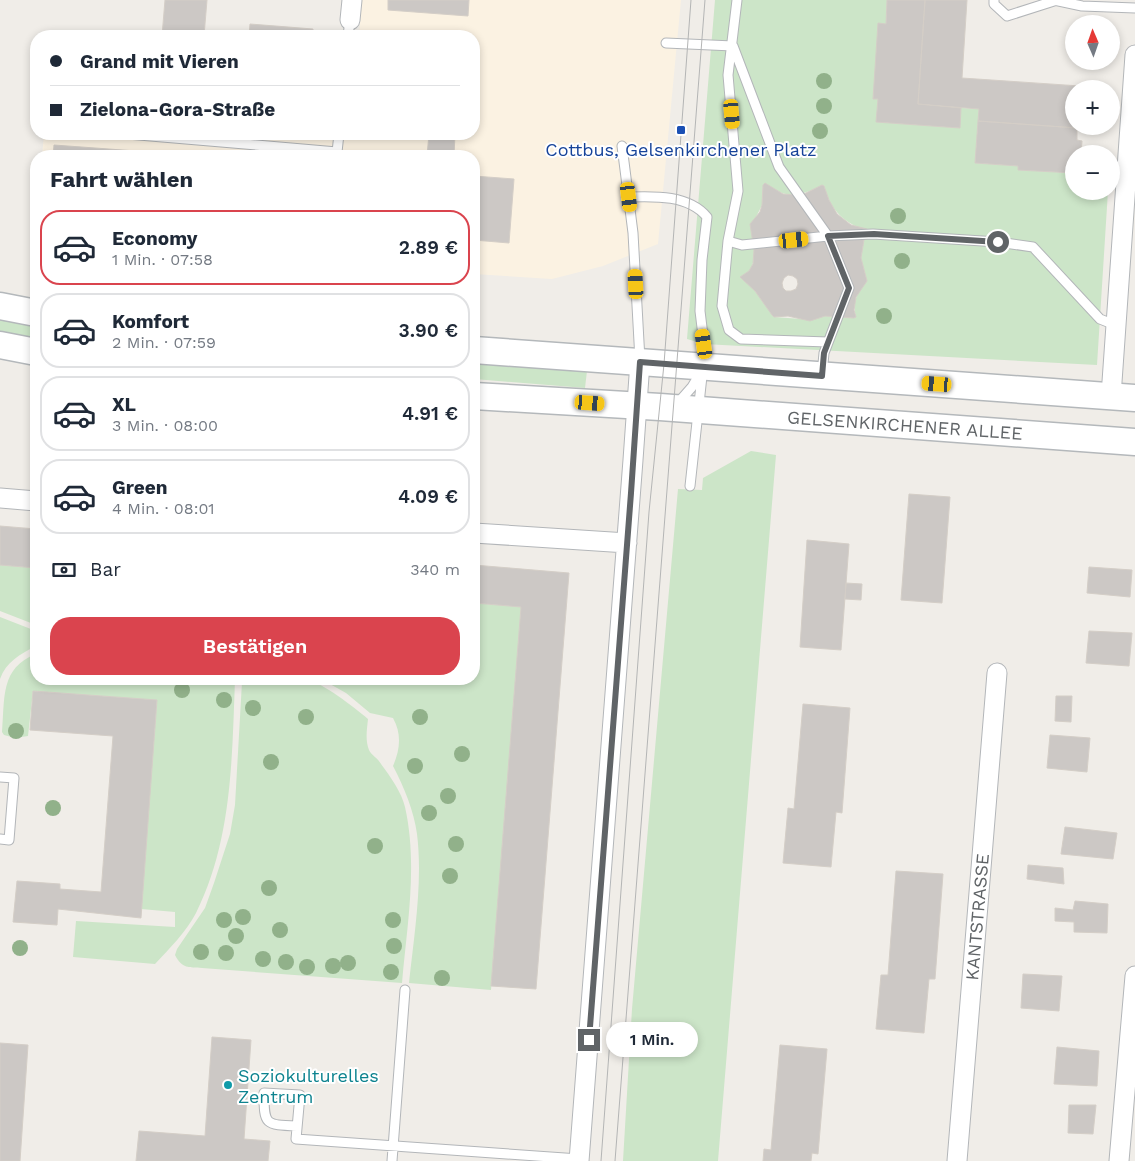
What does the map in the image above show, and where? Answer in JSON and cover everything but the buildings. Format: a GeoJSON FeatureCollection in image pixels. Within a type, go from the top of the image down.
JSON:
{"type":"FeatureCollection","features":[{"type":"Feature","properties":{"kind":"main road"},"geometry":{"type":"LineString","coordinates":[[0,306],[30,312]]}},
{"type":"Feature","properties":{"kind":"main road"},"geometry":{"type":"LineString","coordinates":[[0,345],[30,351]]}},
{"type":"Feature","properties":{"kind":"main road"},"geometry":{"type":"LineString","coordinates":[[480,350],[1123,397]]}},
{"type":"Feature","properties":{"kind":"main road","name":"GELSENKIRCHENER ALLEE"},"geometry":{"type":"LineString","coordinates":[[480,396],[686,409],[1135,442]]}},
{"type":"Feature","properties":{"kind":"street"},"geometry":{"type":"LineString","coordinates":[[349,28],[352,0]]}},
{"type":"Feature","properties":{"kind":"street"},"geometry":{"type":"LineString","coordinates":[[1123,397],[1116,325],[1135,55]]}},
{"type":"Feature","properties":{"kind":"street"},"geometry":{"type":"LineString","coordinates":[[579,1160],[640,362]]}},
{"type":"Feature","properties":{"kind":"street"},"geometry":{"type":"LineString","coordinates":[[0,498],[30,500]]}},
{"type":"Feature","properties":{"kind":"street"},"geometry":{"type":"LineString","coordinates":[[480,533],[627,543]]}},
{"type":"Feature","properties":{"kind":"street","name":"KANTSTRASSE"},"geometry":{"type":"LineString","coordinates":[[957,1161],[997,673]]}},
{"type":"Feature","properties":{"kind":"street"},"geometry":{"type":"LineString","coordinates":[[1119,1161],[1135,976]]}},
{"type":"Feature","properties":{"kind":"lane"},"geometry":{"type":"LineString","coordinates":[[737,0],[733,46],[728,75],[738,191],[728,241],[722,306],[729,330],[741,339],[828,342]]}},
{"type":"Feature","properties":{"kind":"lane"},"geometry":{"type":"LineString","coordinates":[[994,0],[994,4],[1006,16],[1054,0],[1082,6],[1135,8]]}},
{"type":"Feature","properties":{"kind":"lane"},"geometry":{"type":"LineString","coordinates":[[666,43],[733,46]]}},
{"type":"Feature","properties":{"kind":"lane"},"geometry":{"type":"LineString","coordinates":[[733,46],[779,167],[828,236],[849,288],[824,353],[822,376]]}},
{"type":"Feature","properties":{"kind":"lane"},"geometry":{"type":"LineString","coordinates":[[197,140],[314,150]]}},
{"type":"Feature","properties":{"kind":"lane"},"geometry":{"type":"LineString","coordinates":[[622,146],[633,232],[640,362]]}},
{"type":"Feature","properties":{"kind":"lane"},"geometry":{"type":"LineString","coordinates":[[629,197],[654,196],[689,202],[707,216],[702,260],[700,312],[704,344],[703,367],[686,409]]}},
{"type":"Feature","properties":{"kind":"lane"},"geometry":{"type":"LineString","coordinates":[[728,241],[742,245],[828,236],[874,234],[998,242],[1033,247],[1100,319],[1116,325]]}},
{"type":"Feature","properties":{"kind":"lane"},"geometry":{"type":"LineString","coordinates":[[690,486],[686,409],[692,386],[703,367]]}},
{"type":"Feature","properties":{"kind":"lane"},"geometry":{"type":"LineString","coordinates":[[0,777],[14,778],[9,840],[0,839]]}},
{"type":"Feature","properties":{"kind":"lane"},"geometry":{"type":"LineString","coordinates":[[392,1161],[405,990]]}},
{"type":"Feature","properties":{"kind":"lane"},"geometry":{"type":"LineString","coordinates":[[297,1126],[274,1125],[267,1120],[264,1116],[264,1093],[300,1095],[296,1139],[579,1160]]}},
{"type":"Feature","properties":{"kind":"shaded area"},"geometry":{"type":"Polygon","coordinates":[[[362,0],[681,0],[658,244],[603,266],[552,279],[480,274],[480,150],[43,150],[43,140],[480,140],[480,30],[360,30],[362,0]]]}},
{"type":"Feature","properties":{"kind":"green space"},"geometry":{"type":"Polygon","coordinates":[[[715,0],[887,0],[886,24],[873,99],[878,99],[877,122],[959,128],[961,108],[979,109],[975,163],[1018,166],[1018,170],[1065,173],[1065,200],[1107,200],[1097,365],[704,344],[687,339],[715,0]],[[765,184],[763,185],[762,205],[756,217],[755,253],[752,267],[749,271],[755,291],[774,317],[801,319],[825,316],[856,317],[856,298],[867,281],[861,258],[864,240],[868,232],[845,220],[835,210],[822,185],[800,194],[793,195],[780,192],[765,184]]]}},
{"type":"Feature","properties":{"kind":"green space"},"geometry":{"type":"Polygon","coordinates":[[[0,318],[30,322],[30,339],[0,334],[0,318]]]}},
{"type":"Feature","properties":{"kind":"green space"},"geometry":{"type":"Polygon","coordinates":[[[480,363],[587,371],[585,388],[480,379],[480,363]]]}},
{"type":"Feature","properties":{"kind":"green space"},"geometry":{"type":"Polygon","coordinates":[[[751,451],[776,455],[718,1161],[623,1161],[632,1009],[678,489],[702,490],[703,478],[751,451]]]}},
{"type":"Feature","properties":{"kind":"green space"},"geometry":{"type":"Polygon","coordinates":[[[0,565],[30,568],[30,623],[0,611],[0,565]]]}},
{"type":"Feature","properties":{"kind":"green space"},"geometry":{"type":"Polygon","coordinates":[[[480,604],[521,607],[491,990],[409,983],[417,909],[419,852],[416,825],[411,808],[393,766],[398,748],[398,730],[393,718],[370,713],[346,693],[332,685],[480,685],[480,604]]]}},
{"type":"Feature","properties":{"kind":"green space"},"geometry":{"type":"Polygon","coordinates":[[[0,617],[30,629],[30,649],[10,663],[0,679],[0,617]]]}},
{"type":"Feature","properties":{"kind":"green space"},"geometry":{"type":"Polygon","coordinates":[[[30,657],[30,685],[235,685],[228,799],[217,857],[208,886],[192,920],[155,964],[73,957],[76,921],[175,927],[175,912],[141,909],[157,700],[33,691],[28,736],[15,738],[4,735],[2,732],[7,686],[10,676],[24,660],[30,657]]]}},
{"type":"Feature","properties":{"kind":"green space"},"geometry":{"type":"Polygon","coordinates":[[[242,685],[321,685],[368,719],[367,738],[369,750],[380,762],[398,790],[405,807],[409,829],[411,873],[409,917],[402,983],[190,967],[180,963],[175,955],[177,949],[205,908],[230,834],[235,805],[242,685]]]}},
{"type":"Feature","properties":{"kind":"tram line"},"geometry":{"type":"LineString","coordinates":[[601,1161],[649,512],[664,364],[691,0]]}},
{"type":"Feature","properties":{"kind":"tram line"},"geometry":{"type":"LineString","coordinates":[[615,1161],[705,0]]}},
{"type":"Feature","properties":{"kind":"place","name":"Cottbus, Gelsenkirchener Platz"},"geometry":{"type":"Point","coordinates":[681,130]}},
{"type":"Feature","properties":{"kind":"place","name":"Soziokulturelles Zentrum"},"geometry":{"type":"Point","coordinates":[228,1085]}},
{"type":"Feature","properties":{"kind":"route"},"geometry":{"type":"LineString","coordinates":[[589,1040],[640,362],[822,376],[824,353],[849,288],[828,236],[874,234],[998,242]]}}]}
